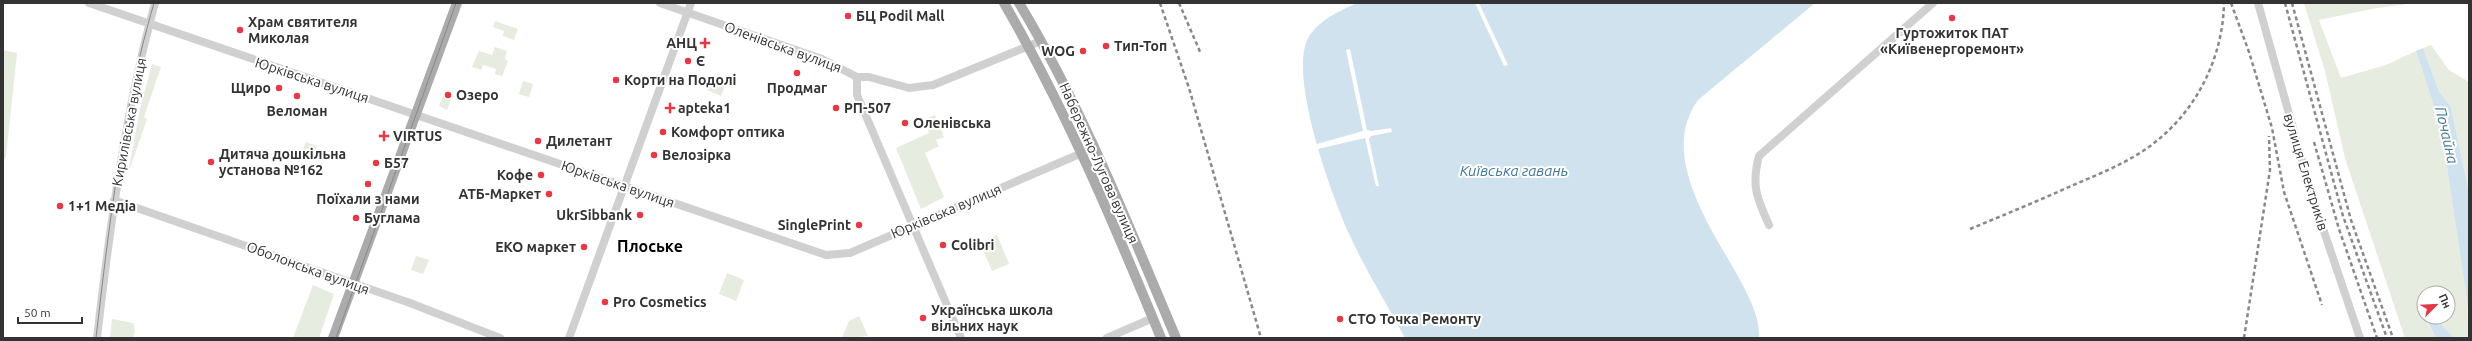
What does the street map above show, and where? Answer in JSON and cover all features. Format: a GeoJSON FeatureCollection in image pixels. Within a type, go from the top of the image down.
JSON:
{"type":"FeatureCollection","features":[{"type":"Feature","properties":{"kind":"main road"},"geometry":{"type":"LineString","coordinates":[[333,338],[457,3]]}},
{"type":"Feature","properties":{"kind":"main road","name":"Набережно-Лугова вулиця"},"geometry":{"type":"LineString","coordinates":[[1004,3],[1028,46],[1082,153],[1161,338]]}},
{"type":"Feature","properties":{"kind":"main road","name":"Набережно-Лугова вулиця"},"geometry":{"type":"LineString","coordinates":[[1019,3],[1041,41],[1096,152],[1176,338]]}},
{"type":"Feature","properties":{"kind":"street","name":"Юрківська вулиця"},"geometry":{"type":"LineString","coordinates":[[89,3],[826,255],[846,254],[1082,153]]}},
{"type":"Feature","properties":{"kind":"street","name":"Кирилівська вулиця"},"geometry":{"type":"LineString","coordinates":[[97,338],[114,200],[133,94],[155,3]]}},
{"type":"Feature","properties":{"kind":"street","name":"Оленівська вулиця"},"geometry":{"type":"LineString","coordinates":[[660,3],[822,59],[857,76],[869,77],[909,88],[924,87],[1041,41]]}},
{"type":"Feature","properties":{"kind":"street"},"geometry":{"type":"LineString","coordinates":[[569,338],[691,3]]}},
{"type":"Feature","properties":{"kind":"street"},"geometry":{"type":"LineString","coordinates":[[1769,226],[1758,199],[1754,176],[1759,156],[1933,3]]}},
{"type":"Feature","properties":{"kind":"street","name":"вулиця Електриків"},"geometry":{"type":"LineString","coordinates":[[2258,3],[2312,196],[2360,338]]}},
{"type":"Feature","properties":{"kind":"street"},"geometry":{"type":"LineString","coordinates":[[857,76],[857,95],[961,338]]}},
{"type":"Feature","properties":{"kind":"street","name":"Оболонська вулиця"},"geometry":{"type":"LineString","coordinates":[[114,200],[500,338]]}},
{"type":"Feature","properties":{"kind":"street"},"geometry":{"type":"LineString","coordinates":[[1107,338],[1153,318]]}},
{"type":"Feature","properties":{"kind":"shaded area"},"geometry":{"type":"Polygon","coordinates":[[[2304,3],[2416,3],[2377,8],[2319,20],[2341,78],[2386,65],[2416,51],[2441,128],[2467,300],[2469,338],[2454,338],[2442,325],[2456,325],[2456,285],[2416,285],[2416,325],[2429,325],[2436,338],[2405,338],[2345,158],[2325,71],[2304,3]]]}},
{"type":"Feature","properties":{"kind":"shaded area"},"geometry":{"type":"Polygon","coordinates":[[[495,21],[518,29],[514,40],[503,36],[504,31],[493,27],[495,21]]]}},
{"type":"Feature","properties":{"kind":"shaded area"},"geometry":{"type":"Polygon","coordinates":[[[2431,45],[2449,70],[2469,82],[2469,193],[2451,107],[2439,91],[2423,48],[2431,45]]]}},
{"type":"Feature","properties":{"kind":"shaded area"},"geometry":{"type":"Polygon","coordinates":[[[495,47],[507,51],[505,59],[508,61],[502,76],[495,74],[496,69],[483,65],[481,70],[472,67],[479,51],[492,55],[495,47]]]}},
{"type":"Feature","properties":{"kind":"shaded area"},"geometry":{"type":"Polygon","coordinates":[[[3,50],[17,53],[6,156],[3,164],[3,50]]]}},
{"type":"Feature","properties":{"kind":"shaded area"},"geometry":{"type":"Polygon","coordinates":[[[152,64],[161,67],[144,117],[147,119],[128,174],[140,109],[152,64]]]}},
{"type":"Feature","properties":{"kind":"shaded area"},"geometry":{"type":"Polygon","coordinates":[[[712,75],[727,81],[721,96],[707,90],[712,75]]]}},
{"type":"Feature","properties":{"kind":"shaded area"},"geometry":{"type":"Polygon","coordinates":[[[523,81],[533,84],[529,97],[519,94],[523,81]]]}},
{"type":"Feature","properties":{"kind":"shaded area"},"geometry":{"type":"Polygon","coordinates":[[[444,93],[452,96],[447,110],[439,106],[444,93]]]}},
{"type":"Feature","properties":{"kind":"shaded area"},"geometry":{"type":"Polygon","coordinates":[[[935,115],[944,137],[936,140],[939,146],[925,153],[944,197],[921,209],[896,148],[929,133],[924,119],[935,115]]]}},
{"type":"Feature","properties":{"kind":"shaded area"},"geometry":{"type":"Polygon","coordinates":[[[306,142],[317,146],[311,161],[300,157],[306,142]]]}},
{"type":"Feature","properties":{"kind":"shaded area"},"geometry":{"type":"Polygon","coordinates":[[[997,235],[1009,264],[992,271],[980,243],[997,235]]]}},
{"type":"Feature","properties":{"kind":"shaded area"},"geometry":{"type":"Polygon","coordinates":[[[416,256],[429,260],[423,274],[411,270],[416,256]]]}},
{"type":"Feature","properties":{"kind":"shaded area"},"geometry":{"type":"Polygon","coordinates":[[[727,273],[744,280],[736,301],[719,294],[727,273]]]}},
{"type":"Feature","properties":{"kind":"shaded area"},"geometry":{"type":"Polygon","coordinates":[[[313,285],[334,294],[319,338],[293,338],[313,285]]]}},
{"type":"Feature","properties":{"kind":"shaded area"},"geometry":{"type":"Polygon","coordinates":[[[859,316],[868,336],[842,338],[849,321],[859,316]]]}},
{"type":"Feature","properties":{"kind":"shaded area"},"geometry":{"type":"Polygon","coordinates":[[[112,319],[133,323],[135,331],[133,338],[110,338],[112,319]]]}},
{"type":"Feature","properties":{"kind":"water","name":"Київська гавань"},"geometry":{"type":"Polygon","coordinates":[[[1357,3],[1815,3],[1698,100],[1687,121],[1684,144],[1686,168],[1693,191],[1704,215],[1750,300],[1758,322],[1759,338],[1405,338],[1363,262],[1342,218],[1323,165],[1307,104],[1303,76],[1304,52],[1310,35],[1319,24],[1337,12],[1357,3]]]}},
{"type":"Feature","properties":{"kind":"water","name":"Почайна"},"geometry":{"type":"Polygon","coordinates":[[[2423,48],[2439,91],[2451,107],[2469,193],[2469,327],[2467,300],[2441,128],[2416,51],[2423,48]]]}},
{"type":"Feature","properties":{"kind":"water"},"geometry":{"type":"Polygon","coordinates":[[[2429,325],[2442,325],[2454,338],[2436,338],[2429,325]]]}},
{"type":"Feature","properties":{"kind":"pier"},"geometry":{"type":"Polygon","coordinates":[[[1475,3],[1479,3],[1508,65],[1504,66],[1475,3]]]}},
{"type":"Feature","properties":{"kind":"pier"},"geometry":{"type":"Polygon","coordinates":[[[1350,49],[1367,130],[1371,131],[1391,128],[1392,132],[1371,136],[1369,139],[1379,186],[1376,186],[1365,138],[1318,149],[1317,144],[1363,131],[1346,50],[1350,49]]]}},
{"type":"Feature","properties":{"kind":"tram line"},"geometry":{"type":"LineString","coordinates":[[96,338],[106,254],[125,127],[133,86],[154,3]]}},
{"type":"Feature","properties":{"kind":"tram line"},"geometry":{"type":"LineString","coordinates":[[336,338],[456,3]]}},
{"type":"Feature","properties":{"kind":"railway"},"geometry":{"type":"LineString","coordinates":[[1160,3],[1189,88],[1261,338]]}},
{"type":"Feature","properties":{"kind":"railway"},"geometry":{"type":"LineString","coordinates":[[1179,3],[1201,54]]}},
{"type":"Feature","properties":{"kind":"railway"},"geometry":{"type":"LineString","coordinates":[[1970,229],[2034,203],[2114,167],[2145,150],[2169,130],[2183,115],[2205,81],[2219,43],[2224,3]]}},
{"type":"Feature","properties":{"kind":"railway"},"geometry":{"type":"LineString","coordinates":[[2231,3],[2249,52],[2272,128],[2284,192],[2322,305]]}},
{"type":"Feature","properties":{"kind":"railway"},"geometry":{"type":"LineString","coordinates":[[2285,3],[2343,216],[2387,338]]}},
{"type":"Feature","properties":{"kind":"railway"},"geometry":{"type":"LineString","coordinates":[[2292,3],[2351,220],[2393,338]]}},
{"type":"Feature","properties":{"kind":"railway"},"geometry":{"type":"LineString","coordinates":[[2244,338],[2270,170],[2269,136]]}},
{"type":"Feature","properties":{"kind":"railway"},"geometry":{"type":"LineString","coordinates":[[2314,142],[2339,229],[2377,338]]}},
{"type":"Feature","properties":{"kind":"place","name":"БЦ Podil Mall"},"geometry":{"type":"Point","coordinates":[848,16]}},
{"type":"Feature","properties":{"kind":"place","name":"Гуртожиток ПАТ «Київенергоремонт»"},"geometry":{"type":"Point","coordinates":[1952,18]}},
{"type":"Feature","properties":{"kind":"place","name":"Храм святителя Миколая"},"geometry":{"type":"Point","coordinates":[240,30]}},
{"type":"Feature","properties":{"kind":"place","name":"АНЦ"},"geometry":{"type":"Point","coordinates":[705,43]}},
{"type":"Feature","properties":{"kind":"place","name":"Тип-Топ"},"geometry":{"type":"Point","coordinates":[1106,46]}},
{"type":"Feature","properties":{"kind":"place","name":"WOG"},"geometry":{"type":"Point","coordinates":[1083,51]}},
{"type":"Feature","properties":{"kind":"place","name":"Є"},"geometry":{"type":"Point","coordinates":[688,61]}},
{"type":"Feature","properties":{"kind":"place","name":"Продмаг"},"geometry":{"type":"Point","coordinates":[797,73]}},
{"type":"Feature","properties":{"kind":"place","name":"Корти на Подолі"},"geometry":{"type":"Point","coordinates":[616,80]}},
{"type":"Feature","properties":{"kind":"place","name":"Щиро"},"geometry":{"type":"Point","coordinates":[279,88]}},
{"type":"Feature","properties":{"kind":"place","name":"Озеро"},"geometry":{"type":"Point","coordinates":[448,95]}},
{"type":"Feature","properties":{"kind":"place","name":"Веломан"},"geometry":{"type":"Point","coordinates":[297,96]}},
{"type":"Feature","properties":{"kind":"place","name":"apteka1"},"geometry":{"type":"Point","coordinates":[670,108]}},
{"type":"Feature","properties":{"kind":"place","name":"РП-507"},"geometry":{"type":"Point","coordinates":[836,108]}},
{"type":"Feature","properties":{"kind":"place","name":"Оленівська"},"geometry":{"type":"Point","coordinates":[905,123]}},
{"type":"Feature","properties":{"kind":"place","name":"Комфорт оптика"},"geometry":{"type":"Point","coordinates":[663,132]}},
{"type":"Feature","properties":{"kind":"place","name":"VIRTUS"},"geometry":{"type":"Point","coordinates":[384,136]}},
{"type":"Feature","properties":{"kind":"place","name":"Дилетант"},"geometry":{"type":"Point","coordinates":[538,141]}},
{"type":"Feature","properties":{"kind":"place","name":"Велозірка"},"geometry":{"type":"Point","coordinates":[654,155]}},
{"type":"Feature","properties":{"kind":"place","name":"Дитяча дошкільна установа №162"},"geometry":{"type":"Point","coordinates":[211,162]}},
{"type":"Feature","properties":{"kind":"place","name":"Б57"},"geometry":{"type":"Point","coordinates":[376,163]}},
{"type":"Feature","properties":{"kind":"place","name":"Кофе"},"geometry":{"type":"Point","coordinates":[541,175]}},
{"type":"Feature","properties":{"kind":"place","name":"Поїхали з нами"},"geometry":{"type":"Point","coordinates":[368,184]}},
{"type":"Feature","properties":{"kind":"place","name":"АТБ-Маркет"},"geometry":{"type":"Point","coordinates":[549,194]}},
{"type":"Feature","properties":{"kind":"place","name":"1+1 Медіа"},"geometry":{"type":"Point","coordinates":[60,206]}},
{"type":"Feature","properties":{"kind":"place","name":"UkrSibbank"},"geometry":{"type":"Point","coordinates":[640,215]}},
{"type":"Feature","properties":{"kind":"place","name":"Буглама"},"geometry":{"type":"Point","coordinates":[356,218]}},
{"type":"Feature","properties":{"kind":"place","name":"SinglePrint"},"geometry":{"type":"Point","coordinates":[859,225]}},
{"type":"Feature","properties":{"kind":"place","name":"Colibri"},"geometry":{"type":"Point","coordinates":[943,245]}},
{"type":"Feature","properties":{"kind":"place","name":"ЕКО маркет"},"geometry":{"type":"Point","coordinates":[584,247]}},
{"type":"Feature","properties":{"kind":"place","name":"Pro Cosmetics"},"geometry":{"type":"Point","coordinates":[605,302]}},
{"type":"Feature","properties":{"kind":"place","name":"Українська школа вільних наук"},"geometry":{"type":"Point","coordinates":[923,318]}},
{"type":"Feature","properties":{"kind":"place","name":"СТО Точка Ремонту"},"geometry":{"type":"Point","coordinates":[1340,319]}},
{"type":"Feature","properties":{"kind":"district","name":"Плоське"},"geometry":{"type":"Point","coordinates":[650,246]}}]}
